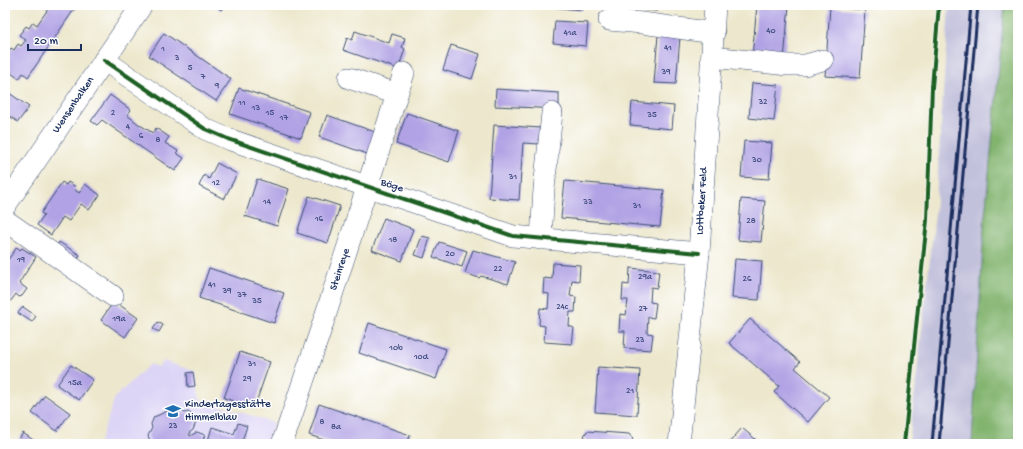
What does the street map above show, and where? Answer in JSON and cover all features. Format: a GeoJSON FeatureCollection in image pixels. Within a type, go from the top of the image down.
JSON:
{"type":"FeatureCollection","features":[{"type":"Feature","properties":{"kind":"street","name":"Wensenbalken"},"geometry":{"type":"LineString","coordinates":[[5,206],[142,5]]}},
{"type":"Feature","properties":{"kind":"street","name":"Lottbeker Feld"},"geometry":{"type":"LineString","coordinates":[[679,444],[699,253],[715,5]]}},
{"type":"Feature","properties":{"kind":"street"},"geometry":{"type":"LineString","coordinates":[[609,20],[714,33]]}},
{"type":"Feature","properties":{"kind":"street"},"geometry":{"type":"LineString","coordinates":[[712,57],[788,65],[805,65],[823,60]]}},
{"type":"Feature","properties":{"kind":"street","name":"Böge"},"geometry":{"type":"LineString","coordinates":[[104,60],[205,129],[228,139],[513,236],[699,253]]}},
{"type":"Feature","properties":{"kind":"street","name":"Steinreye"},"geometry":{"type":"LineString","coordinates":[[282,444],[404,73]]}},
{"type":"Feature","properties":{"kind":"street"},"geometry":{"type":"LineString","coordinates":[[349,78],[397,94]]}},
{"type":"Feature","properties":{"kind":"street"},"geometry":{"type":"LineString","coordinates":[[541,239],[544,189],[552,113]]}},
{"type":"Feature","properties":{"kind":"street"},"geometry":{"type":"LineString","coordinates":[[5,220],[113,296]]}},
{"type":"Feature","properties":{"kind":"shaded area"},"geometry":{"type":"Polygon","coordinates":[[[949,5],[1005,5],[984,226],[972,444],[909,444],[935,214],[949,5]]]}},
{"type":"Feature","properties":{"kind":"shaded area","name":"Kindertagesstätte Himmelblau"},"geometry":{"type":"Polygon","coordinates":[[[163,361],[195,371],[200,399],[274,423],[266,444],[99,444],[115,397],[150,364],[158,367],[163,361]]]}},
{"type":"Feature","properties":{"kind":"green space"},"geometry":{"type":"Polygon","coordinates":[[[1005,5],[1018,5],[1018,444],[972,444],[984,226],[1005,5]]]}},
{"type":"Feature","properties":{"kind":"building"},"geometry":{"type":"Polygon","coordinates":[[[51,5],[77,5],[28,77],[23,73],[19,79],[6,69],[8,66],[5,63],[5,56],[11,48],[14,50],[18,44],[21,46],[26,40],[19,35],[26,26],[29,28],[33,22],[37,25],[51,5]]]}},
{"type":"Feature","properties":{"kind":"building"},"geometry":{"type":"Polygon","coordinates":[[[214,5],[224,5],[221,10],[214,5]]]}},
{"type":"Feature","properties":{"kind":"building"},"geometry":{"type":"Polygon","coordinates":[[[550,5],[583,5],[582,10],[550,7],[550,5]]]}},
{"type":"Feature","properties":{"kind":"building"},"geometry":{"type":"Polygon","coordinates":[[[634,5],[659,5],[658,11],[633,9],[634,5]]]}},
{"type":"Feature","properties":{"kind":"building"},"geometry":{"type":"Polygon","coordinates":[[[757,5],[789,5],[784,60],[752,57],[757,5]]]}},
{"type":"Feature","properties":{"kind":"building"},"geometry":{"type":"Polygon","coordinates":[[[830,7],[865,10],[860,78],[825,76],[830,7]]]}},
{"type":"Feature","properties":{"kind":"building"},"geometry":{"type":"Polygon","coordinates":[[[555,21],[588,23],[586,46],[553,43],[555,21]]]}},
{"type":"Feature","properties":{"kind":"building"},"geometry":{"type":"Polygon","coordinates":[[[355,31],[389,43],[392,34],[405,38],[402,47],[405,49],[398,69],[343,50],[347,38],[352,40],[355,31]]]}},
{"type":"Feature","properties":{"kind":"building"},"geometry":{"type":"Polygon","coordinates":[[[164,33],[231,79],[216,101],[149,56],[164,33]]]}},
{"type":"Feature","properties":{"kind":"building"},"geometry":{"type":"Polygon","coordinates":[[[658,35],[680,37],[676,84],[654,83],[658,35]]]}},
{"type":"Feature","properties":{"kind":"building"},"geometry":{"type":"Polygon","coordinates":[[[451,45],[480,54],[472,79],[443,70],[451,45]]]}},
{"type":"Feature","properties":{"kind":"building"},"geometry":{"type":"Polygon","coordinates":[[[752,83],[778,85],[774,121],[749,118],[752,83]]]}},
{"type":"Feature","properties":{"kind":"building"},"geometry":{"type":"Polygon","coordinates":[[[239,88],[310,112],[301,138],[230,114],[239,88]]]}},
{"type":"Feature","properties":{"kind":"building"},"geometry":{"type":"Polygon","coordinates":[[[496,89],[559,93],[559,109],[495,106],[496,89]]]}},
{"type":"Feature","properties":{"kind":"building"},"geometry":{"type":"Polygon","coordinates":[[[5,90],[29,107],[18,122],[5,113],[5,90]]]}},
{"type":"Feature","properties":{"kind":"building"},"geometry":{"type":"Polygon","coordinates":[[[110,95],[131,110],[127,115],[140,125],[153,133],[156,128],[169,137],[165,143],[178,151],[176,153],[184,158],[175,171],[102,120],[97,125],[91,121],[110,95]]]}},
{"type":"Feature","properties":{"kind":"building"},"geometry":{"type":"Polygon","coordinates":[[[632,102],[674,106],[672,129],[630,125],[632,102]]]}},
{"type":"Feature","properties":{"kind":"building"},"geometry":{"type":"Polygon","coordinates":[[[407,113],[459,131],[449,162],[396,144],[407,113]]]}},
{"type":"Feature","properties":{"kind":"building"},"geometry":{"type":"Polygon","coordinates":[[[327,115],[378,133],[370,155],[319,137],[327,115]]]}},
{"type":"Feature","properties":{"kind":"building"},"geometry":{"type":"Polygon","coordinates":[[[494,125],[541,128],[539,144],[523,143],[519,200],[489,198],[494,125]]]}},
{"type":"Feature","properties":{"kind":"building"},"geometry":{"type":"Polygon","coordinates":[[[744,141],[772,143],[769,179],[741,177],[744,141]]]}},
{"type":"Feature","properties":{"kind":"building"},"geometry":{"type":"Polygon","coordinates":[[[217,163],[237,174],[224,199],[199,186],[204,175],[209,179],[217,163]]]}},
{"type":"Feature","properties":{"kind":"building"},"geometry":{"type":"Polygon","coordinates":[[[257,179],[289,189],[277,226],[245,216],[257,179]]]}},
{"type":"Feature","properties":{"kind":"building"},"geometry":{"type":"Polygon","coordinates":[[[565,181],[664,190],[660,227],[561,218],[565,181]]]}},
{"type":"Feature","properties":{"kind":"building"},"geometry":{"type":"Polygon","coordinates":[[[62,182],[66,185],[68,182],[76,187],[74,189],[79,193],[85,184],[100,195],[89,210],[81,204],[69,221],[63,217],[51,235],[37,225],[44,215],[41,213],[62,182]]]}},
{"type":"Feature","properties":{"kind":"building"},"geometry":{"type":"Polygon","coordinates":[[[309,196],[340,206],[328,243],[297,233],[309,196]]]}},
{"type":"Feature","properties":{"kind":"building"},"geometry":{"type":"Polygon","coordinates":[[[741,199],[765,201],[761,242],[738,240],[741,199]]]}},
{"type":"Feature","properties":{"kind":"building"},"geometry":{"type":"Polygon","coordinates":[[[384,218],[413,229],[402,261],[372,250],[384,218]]]}},
{"type":"Feature","properties":{"kind":"building"},"geometry":{"type":"Polygon","coordinates":[[[422,236],[430,238],[424,258],[415,255],[422,236]]]}},
{"type":"Feature","properties":{"kind":"building"},"geometry":{"type":"Polygon","coordinates":[[[59,242],[80,255],[75,263],[55,249],[59,242]]]}},
{"type":"Feature","properties":{"kind":"building"},"geometry":{"type":"Polygon","coordinates":[[[439,242],[467,251],[462,267],[433,257],[439,242]]]}},
{"type":"Feature","properties":{"kind":"building"},"geometry":{"type":"Polygon","coordinates":[[[17,247],[20,250],[22,248],[36,257],[19,283],[27,289],[22,296],[19,297],[16,294],[10,302],[5,299],[5,264],[17,247]]]}},
{"type":"Feature","properties":{"kind":"building"},"geometry":{"type":"Polygon","coordinates":[[[473,250],[515,262],[508,284],[481,276],[479,278],[465,273],[473,250]]]}},
{"type":"Feature","properties":{"kind":"building"},"geometry":{"type":"Polygon","coordinates":[[[735,259],[762,261],[759,300],[732,298],[735,259]]]}},
{"type":"Feature","properties":{"kind":"building"},"geometry":{"type":"Polygon","coordinates":[[[553,263],[580,265],[579,281],[572,280],[570,296],[576,297],[575,312],[570,312],[569,326],[574,328],[572,344],[544,342],[545,326],[539,325],[540,308],[548,309],[549,294],[543,293],[544,278],[552,279],[553,263]]]}},
{"type":"Feature","properties":{"kind":"building"},"geometry":{"type":"Polygon","coordinates":[[[209,268],[284,293],[274,323],[199,298],[209,268]]]}},
{"type":"Feature","properties":{"kind":"building"},"geometry":{"type":"Polygon","coordinates":[[[630,268],[659,271],[657,288],[651,287],[650,302],[656,303],[654,318],[648,317],[647,333],[653,334],[651,350],[624,348],[625,331],[619,331],[620,314],[626,315],[628,300],[622,300],[623,284],[629,285],[630,268]]]}},
{"type":"Feature","properties":{"kind":"building"},"geometry":{"type":"Polygon","coordinates":[[[114,301],[138,318],[125,337],[101,320],[114,301]]]}},
{"type":"Feature","properties":{"kind":"building"},"geometry":{"type":"Polygon","coordinates":[[[23,307],[36,316],[32,322],[18,313],[23,307]]]}},
{"type":"Feature","properties":{"kind":"building"},"geometry":{"type":"Polygon","coordinates":[[[750,319],[800,362],[795,368],[829,397],[808,422],[774,392],[779,386],[729,343],[750,319]]]}},
{"type":"Feature","properties":{"kind":"building"},"geometry":{"type":"Polygon","coordinates":[[[158,322],[163,325],[159,332],[153,329],[158,322]]]}},
{"type":"Feature","properties":{"kind":"building"},"geometry":{"type":"Polygon","coordinates":[[[369,323],[446,349],[436,379],[359,353],[369,323]]]}},
{"type":"Feature","properties":{"kind":"building"},"geometry":{"type":"Polygon","coordinates":[[[240,352],[270,362],[254,408],[224,398],[240,352]]]}},
{"type":"Feature","properties":{"kind":"building"},"geometry":{"type":"Polygon","coordinates":[[[71,365],[93,380],[79,400],[57,385],[71,365]]]}},
{"type":"Feature","properties":{"kind":"building"},"geometry":{"type":"Polygon","coordinates":[[[598,367],[640,370],[637,415],[595,412],[598,367]]]}},
{"type":"Feature","properties":{"kind":"building"},"geometry":{"type":"Polygon","coordinates":[[[193,372],[195,386],[188,387],[187,373],[193,372]]]}},
{"type":"Feature","properties":{"kind":"building"},"geometry":{"type":"Polygon","coordinates":[[[45,395],[70,413],[57,431],[32,413],[45,395]]]}},
{"type":"Feature","properties":{"kind":"building"},"geometry":{"type":"Polygon","coordinates":[[[319,404],[410,435],[407,444],[336,444],[309,435],[319,404]]]}},
{"type":"Feature","properties":{"kind":"building"},"geometry":{"type":"Polygon","coordinates":[[[174,408],[181,410],[184,413],[188,412],[193,415],[196,422],[193,430],[189,433],[190,436],[197,432],[205,435],[201,444],[151,443],[148,436],[152,428],[151,424],[154,417],[174,408]]]}},
{"type":"Feature","properties":{"kind":"building"},"geometry":{"type":"Polygon","coordinates":[[[238,423],[247,426],[241,444],[207,444],[212,427],[234,434],[238,423]]]}},
{"type":"Feature","properties":{"kind":"building"},"geometry":{"type":"Polygon","coordinates":[[[742,428],[761,444],[728,444],[742,428]]]}},
{"type":"Feature","properties":{"kind":"building"},"geometry":{"type":"Polygon","coordinates":[[[587,431],[629,434],[633,439],[629,444],[584,444],[586,442],[586,438],[584,436],[587,431]]]}},
{"type":"Feature","properties":{"kind":"building"},"geometry":{"type":"Polygon","coordinates":[[[23,433],[39,444],[16,444],[23,433]]]}},
{"type":"Feature","properties":{"kind":"railway"},"geometry":{"type":"LineString","coordinates":[[932,444],[971,5]]}},
{"type":"Feature","properties":{"kind":"railway"},"geometry":{"type":"LineString","coordinates":[[939,444],[978,5]]}},
{"type":"Feature","properties":{"kind":"cycle path"},"geometry":{"type":"LineString","coordinates":[[904,444],[927,220],[932,87],[939,5]]}},
{"type":"Feature","properties":{"kind":"cycle path"},"geometry":{"type":"LineString","coordinates":[[104,60],[205,129],[228,139],[513,236],[699,253]]}},
{"type":"Feature","properties":{"kind":"place","name":"Kindertagesstätte Himmelblau"},"geometry":{"type":"Point","coordinates":[173,411]}}]}
